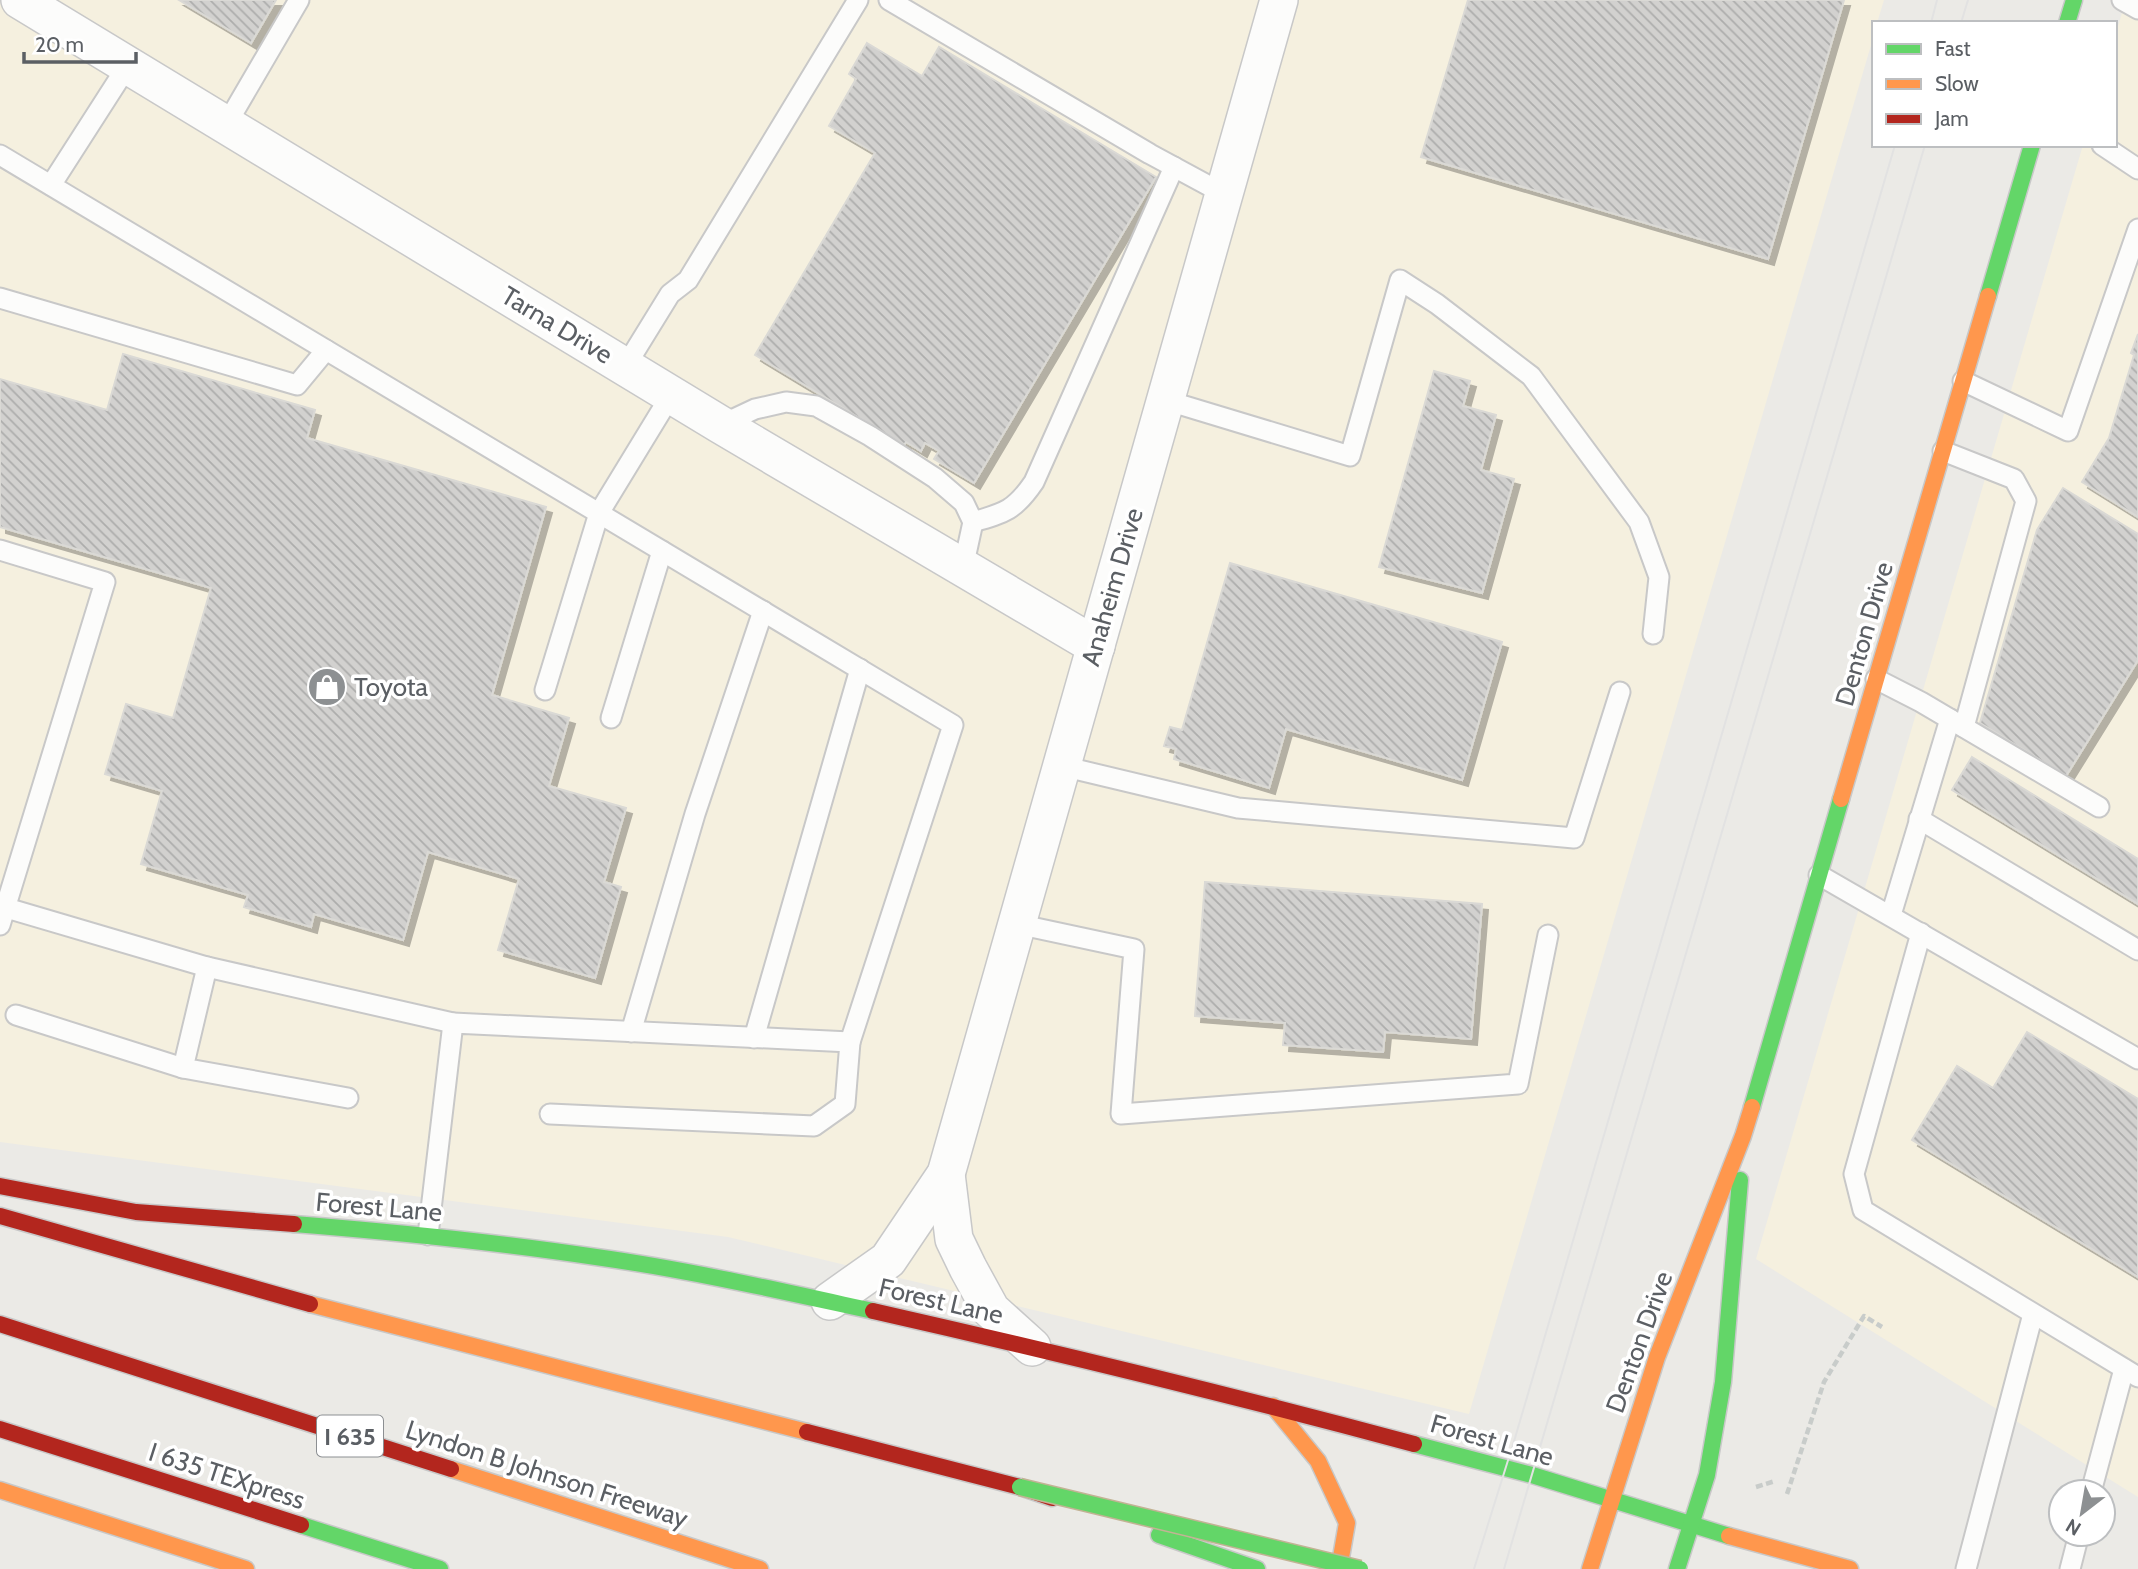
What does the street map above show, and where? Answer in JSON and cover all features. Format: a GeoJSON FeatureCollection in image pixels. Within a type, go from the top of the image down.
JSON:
{"type":"FeatureCollection","features":[{"type":"Feature","properties":{"kind":"main road"},"geometry":{"type":"LineString","coordinates":[[2068,21],[2074,0]]}},
{"type":"Feature","properties":{"kind":"main road","name":"Denton Drive"},"geometry":{"type":"LineString","coordinates":[[1590,1569],[1657,1357],[1744,1136],[2031,147]]}},
{"type":"Feature","properties":{"kind":"main road","name":"Denton Drive"},"geometry":{"type":"LineString","coordinates":[[1677,1569],[1707,1475],[1723,1382],[1744,1136]]}},
{"type":"Feature","properties":{"kind":"main road","name":"Forest Lane"},"geometry":{"type":"LineString","coordinates":[[0,1186],[136,1212],[428,1235],[598,1257],[770,1288],[1032,1347],[1273,1406],[1532,1475],[1691,1526],[1850,1569]]}},
{"type":"Feature","properties":{"kind":"main road"},"geometry":{"type":"LineString","coordinates":[[0,1216],[342,1313],[1020,1487],[1360,1569]]}},
{"type":"Feature","properties":{"kind":"main road","name":"Lyndon B Johnson Freeway"},"geometry":{"type":"LineString","coordinates":[[0,1324],[760,1569]]}},
{"type":"Feature","properties":{"kind":"main road"},"geometry":{"type":"LineString","coordinates":[[1273,1406],[1318,1461],[1348,1523],[1339,1569]]}},
{"type":"Feature","properties":{"kind":"main road","name":"I 635 TEXpress"},"geometry":{"type":"LineString","coordinates":[[0,1429],[440,1569]]}},
{"type":"Feature","properties":{"kind":"main road"},"geometry":{"type":"LineString","coordinates":[[1020,1487],[1257,1569]]}},
{"type":"Feature","properties":{"kind":"main road"},"geometry":{"type":"LineString","coordinates":[[0,1490],[246,1569]]}},
{"type":"Feature","properties":{"kind":"street","name":"Tarna Drive"},"geometry":{"type":"LineString","coordinates":[[20,0],[671,395],[1096,646]]}},
{"type":"Feature","properties":{"kind":"street","name":"Anaheim Drive"},"geometry":{"type":"LineString","coordinates":[[830,1301],[888,1260],[946,1174],[1279,0]]}},
{"type":"Feature","properties":{"kind":"street","name":"Anaheim Drive"},"geometry":{"type":"LineString","coordinates":[[946,1174],[954,1239],[968,1268],[991,1310],[1032,1347]]}},
{"type":"Feature","properties":{"kind":"lane"},"geometry":{"type":"LineString","coordinates":[[226,125],[299,0]]}},
{"type":"Feature","properties":{"kind":"lane"},"geometry":{"type":"LineString","coordinates":[[625,367],[670,294],[688,280],[858,0]]}},
{"type":"Feature","properties":{"kind":"lane"},"geometry":{"type":"LineString","coordinates":[[889,0],[1224,194]]}},
{"type":"Feature","properties":{"kind":"lane"},"geometry":{"type":"LineString","coordinates":[[2122,0],[2138,9]]}},
{"type":"Feature","properties":{"kind":"lane"},"geometry":{"type":"LineString","coordinates":[[51,186],[128,65]]}},
{"type":"Feature","properties":{"kind":"lane"},"geometry":{"type":"LineString","coordinates":[[2105,147],[2138,169]]}},
{"type":"Feature","properties":{"kind":"lane"},"geometry":{"type":"LineString","coordinates":[[0,155],[953,725],[850,1042],[845,1104],[814,1126],[550,1114]]}},
{"type":"Feature","properties":{"kind":"lane"},"geometry":{"type":"LineString","coordinates":[[973,522],[1001,514],[1020,502],[1034,482],[1174,167]]}},
{"type":"Feature","properties":{"kind":"lane"},"geometry":{"type":"LineString","coordinates":[[1963,381],[2068,431],[2138,229]]}},
{"type":"Feature","properties":{"kind":"lane"},"geometry":{"type":"LineString","coordinates":[[1166,400],[1350,456],[1400,280],[1437,304],[1531,376],[1639,522],[1659,577],[1653,634]]}},
{"type":"Feature","properties":{"kind":"lane"},"geometry":{"type":"LineString","coordinates":[[0,298],[297,385],[326,349]]}},
{"type":"Feature","properties":{"kind":"lane"},"geometry":{"type":"LineString","coordinates":[[545,690],[599,513],[671,395]]}},
{"type":"Feature","properties":{"kind":"lane"},"geometry":{"type":"LineString","coordinates":[[721,425],[755,408],[786,402],[816,406],[870,436],[935,478],[964,503],[973,522],[963,568]]}},
{"type":"Feature","properties":{"kind":"lane"},"geometry":{"type":"LineString","coordinates":[[1891,915],[1919,819],[1957,723],[2026,501],[2014,480],[1943,451]]}},
{"type":"Feature","properties":{"kind":"lane"},"geometry":{"type":"LineString","coordinates":[[0,550],[105,582],[2,913],[207,967],[453,1023],[850,1042]]}},
{"type":"Feature","properties":{"kind":"lane"},"geometry":{"type":"LineString","coordinates":[[611,718],[662,551]]}},
{"type":"Feature","properties":{"kind":"lane"},"geometry":{"type":"LineString","coordinates":[[631,1032],[695,814],[763,611]]}},
{"type":"Feature","properties":{"kind":"lane"},"geometry":{"type":"LineString","coordinates":[[754,1038],[860,669]]}},
{"type":"Feature","properties":{"kind":"lane"},"geometry":{"type":"LineString","coordinates":[[1876,679],[1957,723],[2099,807]]}},
{"type":"Feature","properties":{"kind":"lane"},"geometry":{"type":"LineString","coordinates":[[1062,766],[1238,808],[1574,838],[1620,692]]}},
{"type":"Feature","properties":{"kind":"lane"},"geometry":{"type":"LineString","coordinates":[[1919,819],[2138,950]]}},
{"type":"Feature","properties":{"kind":"lane"},"geometry":{"type":"LineString","coordinates":[[1819,875],[2138,1059]]}},
{"type":"Feature","properties":{"kind":"lane"},"geometry":{"type":"LineString","coordinates":[[1017,924],[1134,949],[1121,1114],[1518,1084],[1548,935]]}},
{"type":"Feature","properties":{"kind":"lane"},"geometry":{"type":"LineString","coordinates":[[1921,933],[1854,1174],[1863,1210],[2131,1373],[2096,1478]]}},
{"type":"Feature","properties":{"kind":"lane"},"geometry":{"type":"LineString","coordinates":[[183,1068],[207,967]]}},
{"type":"Feature","properties":{"kind":"lane"},"geometry":{"type":"LineString","coordinates":[[16,1015],[183,1068],[348,1098]]}},
{"type":"Feature","properties":{"kind":"lane"},"geometry":{"type":"LineString","coordinates":[[428,1235],[453,1023]]}},
{"type":"Feature","properties":{"kind":"lane"},"geometry":{"type":"LineString","coordinates":[[1966,1569],[2034,1314]]}},
{"type":"Feature","properties":{"kind":"lane"},"geometry":{"type":"LineString","coordinates":[[2070,1569],[2075,1548]]}},
{"type":"Feature","properties":{"kind":"path"},"geometry":{"type":"LineString","coordinates":[[1787,1494],[1824,1382],[1864,1316],[1882,1327]]}},
{"type":"Feature","properties":{"kind":"path"},"geometry":{"type":"LineString","coordinates":[[1756,1487],[1775,1481]]}},
{"type":"Feature","properties":{"kind":"shaded area"},"geometry":{"type":"Polygon","coordinates":[[[0,0],[1884,0],[1878,21],[1872,21],[1872,42],[1469,1414],[728,1237],[0,1142],[0,0]]]}},
{"type":"Feature","properties":{"kind":"shaded area"},"geometry":{"type":"Polygon","coordinates":[[[2126,0],[2138,0],[2138,1497],[2117,1484],[2117,1478],[2108,1478],[1756,1259],[2082,147],[2117,147],[2117,29],[2126,0]]]}},
{"type":"Feature","properties":{"kind":"building"},"geometry":{"type":"Polygon","coordinates":[[[179,0],[276,0],[251,43],[179,0]]]}},
{"type":"Feature","properties":{"kind":"building"},"geometry":{"type":"Polygon","coordinates":[[[1468,0],[1844,0],[1768,259],[1421,157],[1468,0]]]}},
{"type":"Feature","properties":{"kind":"building"},"geometry":{"type":"Polygon","coordinates":[[[867,43],[922,76],[939,47],[1156,177],[974,483],[934,459],[939,451],[925,443],[921,451],[906,442],[904,445],[755,355],[875,153],[829,126],[856,79],[849,74],[867,43]]]}},
{"type":"Feature","properties":{"kind":"building"},"geometry":{"type":"Polygon","coordinates":[[[2138,334],[2138,517],[2082,482],[2109,438],[2138,334]]]}},
{"type":"Feature","properties":{"kind":"building"},"geometry":{"type":"Polygon","coordinates":[[[123,354],[315,410],[307,438],[546,507],[492,695],[569,718],[549,786],[626,808],[604,882],[621,887],[595,978],[498,950],[519,879],[428,852],[403,940],[314,914],[311,927],[244,907],[248,895],[141,864],[162,791],[105,774],[126,704],[173,718],[211,588],[0,527],[0,379],[107,410],[123,354]]]}},
{"type":"Feature","properties":{"kind":"building"},"geometry":{"type":"Polygon","coordinates":[[[1434,371],[1470,381],[1463,406],[1496,415],[1481,470],[1514,479],[1482,593],[1379,567],[1434,371]]]}},
{"type":"Feature","properties":{"kind":"building"},"geometry":{"type":"Polygon","coordinates":[[[2063,488],[2138,534],[2138,660],[2066,776],[1980,723],[2037,530],[2063,488]]]}},
{"type":"Feature","properties":{"kind":"building"},"geometry":{"type":"Polygon","coordinates":[[[1230,563],[1502,642],[1462,780],[1286,729],[1269,788],[1174,759],[1176,749],[1164,746],[1170,727],[1182,730],[1230,563]]]}},
{"type":"Feature","properties":{"kind":"building"},"geometry":{"type":"Polygon","coordinates":[[[1972,757],[2138,859],[2138,904],[1952,790],[1972,757]]]}},
{"type":"Feature","properties":{"kind":"building"},"geometry":{"type":"Polygon","coordinates":[[[1205,882],[1482,904],[1471,1039],[1385,1032],[1383,1052],[1283,1045],[1285,1023],[1195,1016],[1205,882]]]}},
{"type":"Feature","properties":{"kind":"building"},"geometry":{"type":"Polygon","coordinates":[[[2027,1032],[2138,1099],[2138,1277],[1912,1140],[1957,1066],[1993,1088],[2027,1032]]]}},
{"type":"Feature","properties":{"kind":"tram line"},"geometry":{"type":"LineString","coordinates":[[1932,21],[1937,0]]}},
{"type":"Feature","properties":{"kind":"tram line"},"geometry":{"type":"LineString","coordinates":[[1962,21],[1968,0]]}},
{"type":"Feature","properties":{"kind":"tram line"},"geometry":{"type":"LineString","coordinates":[[1474,1569],[1515,1438],[1894,147]]}},
{"type":"Feature","properties":{"kind":"tram line"},"geometry":{"type":"LineString","coordinates":[[1504,1569],[1924,147]]}},
{"type":"Feature","properties":{"kind":"traffic: fast"},"geometry":{"type":"LineString","coordinates":[[2068,21],[2074,0]]}},
{"type":"Feature","properties":{"kind":"traffic: fast"},"geometry":{"type":"LineString","coordinates":[[1988,296],[2031,147]]}},
{"type":"Feature","properties":{"kind":"traffic: fast"},"geometry":{"type":"LineString","coordinates":[[1752,1107],[1841,799]]}},
{"type":"Feature","properties":{"kind":"traffic: fast"},"geometry":{"type":"LineString","coordinates":[[1677,1569],[1707,1475],[1723,1382],[1740,1180]]}},
{"type":"Feature","properties":{"kind":"traffic: fast"},"geometry":{"type":"LineString","coordinates":[[294,1224],[483,1242],[631,1262],[873,1311]]}},
{"type":"Feature","properties":{"kind":"traffic: fast"},"geometry":{"type":"LineString","coordinates":[[1414,1444],[1532,1475],[1729,1536]]}},
{"type":"Feature","properties":{"kind":"traffic: fast"},"geometry":{"type":"LineString","coordinates":[[1020,1487],[1360,1569]]}},
{"type":"Feature","properties":{"kind":"traffic: fast"},"geometry":{"type":"LineString","coordinates":[[301,1525],[440,1569]]}},
{"type":"Feature","properties":{"kind":"traffic: fast"},"geometry":{"type":"LineString","coordinates":[[1159,1535],[1257,1569]]}},
{"type":"Feature","properties":{"kind":"traffic: slow"},"geometry":{"type":"LineString","coordinates":[[1841,799],[1988,296]]}},
{"type":"Feature","properties":{"kind":"traffic: slow"},"geometry":{"type":"LineString","coordinates":[[1590,1569],[1657,1357],[1752,1107]]}},
{"type":"Feature","properties":{"kind":"traffic: slow"},"geometry":{"type":"LineString","coordinates":[[310,1304],[807,1432]]}},
{"type":"Feature","properties":{"kind":"traffic: slow"},"geometry":{"type":"LineString","coordinates":[[1273,1406],[1318,1461],[1347,1523],[1339,1569]]}},
{"type":"Feature","properties":{"kind":"traffic: slow"},"geometry":{"type":"LineString","coordinates":[[451,1469],[760,1569]]}},
{"type":"Feature","properties":{"kind":"traffic: slow"},"geometry":{"type":"LineString","coordinates":[[0,1490],[246,1569]]}},
{"type":"Feature","properties":{"kind":"traffic: slow"},"geometry":{"type":"LineString","coordinates":[[1729,1536],[1850,1569]]}},
{"type":"Feature","properties":{"kind":"traffic: jam"},"geometry":{"type":"LineString","coordinates":[[0,1186],[136,1212],[294,1224]]}},
{"type":"Feature","properties":{"kind":"traffic: jam"},"geometry":{"type":"LineString","coordinates":[[0,1216],[310,1304]]}},
{"type":"Feature","properties":{"kind":"traffic: jam"},"geometry":{"type":"LineString","coordinates":[[873,1311],[1144,1375],[1414,1444]]}},
{"type":"Feature","properties":{"kind":"traffic: jam"},"geometry":{"type":"LineString","coordinates":[[0,1324],[451,1469]]}},
{"type":"Feature","properties":{"kind":"traffic: jam"},"geometry":{"type":"LineString","coordinates":[[0,1429],[301,1525]]}},
{"type":"Feature","properties":{"kind":"traffic: jam"},"geometry":{"type":"LineString","coordinates":[[807,1432],[1020,1487],[1052,1498]]}},
{"type":"Feature","properties":{"kind":"place","name":"Toyota"},"geometry":{"type":"Point","coordinates":[327,687]}}]}
